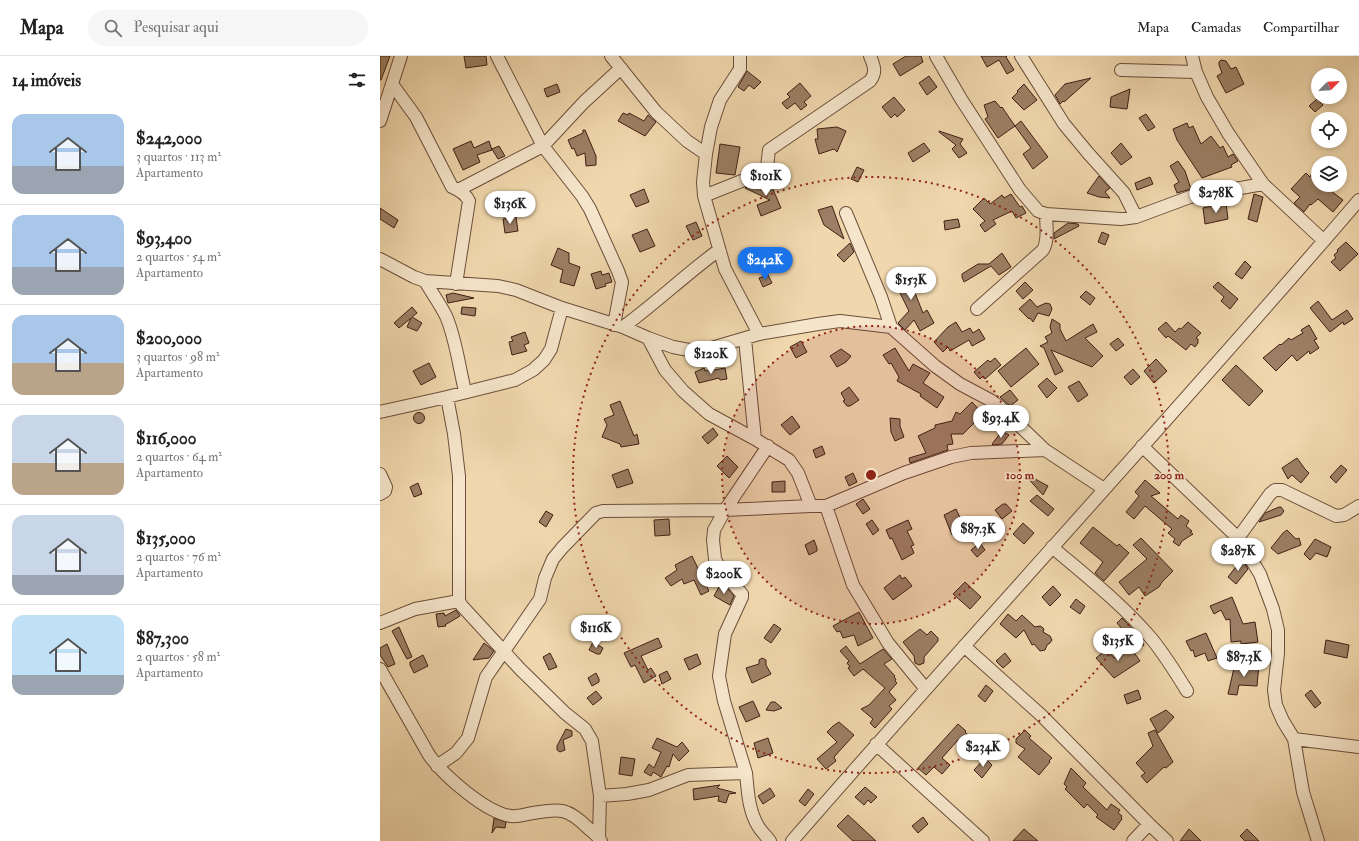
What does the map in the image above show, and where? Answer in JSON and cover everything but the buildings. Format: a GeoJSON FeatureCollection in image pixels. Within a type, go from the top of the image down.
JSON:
{"type":"FeatureCollection","features":[{"type":"Feature","properties":{"kind":"street"},"geometry":{"type":"LineString","coordinates":[[380,121],[401,56]]}},
{"type":"Feature","properties":{"kind":"street"},"geometry":{"type":"LineString","coordinates":[[497,56],[543,146],[586,202],[618,271],[622,282],[618,326]]}},
{"type":"Feature","properties":{"kind":"street"},"geometry":{"type":"LineString","coordinates":[[611,56],[656,112],[687,141],[706,154]]}},
{"type":"Feature","properties":{"kind":"street"},"geometry":{"type":"LineString","coordinates":[[740,56],[740,69],[720,100],[711,127],[702,182],[704,196],[719,250],[726,269],[759,334]]}},
{"type":"Feature","properties":{"kind":"street"},"geometry":{"type":"LineString","coordinates":[[704,196],[764,172],[767,167],[769,150],[870,81],[874,76],[875,71],[870,56]]}},
{"type":"Feature","properties":{"kind":"street"},"geometry":{"type":"LineString","coordinates":[[936,56],[961,99],[1020,190],[1038,211],[1046,214],[1121,219],[1136,218],[1190,197],[1263,184]]}},
{"type":"Feature","properties":{"kind":"street"},"geometry":{"type":"LineString","coordinates":[[1021,56],[1064,124],[1124,193],[1136,218]]}},
{"type":"Feature","properties":{"kind":"street"},"geometry":{"type":"LineString","coordinates":[[1192,56],[1196,72],[1207,96],[1228,133],[1263,184],[1324,241]]}},
{"type":"Feature","properties":{"kind":"street"},"geometry":{"type":"LineString","coordinates":[[458,190],[543,146],[584,102],[621,68]]}},
{"type":"Feature","properties":{"kind":"street"},"geometry":{"type":"LineString","coordinates":[[1121,70],[1196,72]]}},
{"type":"Feature","properties":{"kind":"street"},"geometry":{"type":"LineString","coordinates":[[392,84],[416,117],[452,188],[468,197],[469,207],[456,284]]}},
{"type":"Feature","properties":{"kind":"street"},"geometry":{"type":"LineString","coordinates":[[792,841],[925,688],[1104,489],[1359,200]]}},
{"type":"Feature","properties":{"kind":"street"},"geometry":{"type":"LineString","coordinates":[[846,213],[881,298],[891,327],[935,366],[960,384],[1000,407],[1045,450],[1104,489]]}},
{"type":"Feature","properties":{"kind":"street"},"geometry":{"type":"LineString","coordinates":[[977,309],[1043,250],[1046,240],[1046,214]]}},
{"type":"Feature","properties":{"kind":"street"},"geometry":{"type":"LineString","coordinates":[[618,326],[648,309],[688,273],[719,250]]}},
{"type":"Feature","properties":{"kind":"street"},"geometry":{"type":"LineString","coordinates":[[380,259],[414,277],[425,281],[498,286],[516,290],[562,308],[618,326],[673,347],[689,350],[708,349],[759,334],[840,321],[891,327]]}},
{"type":"Feature","properties":{"kind":"street"},"geometry":{"type":"LineString","coordinates":[[425,281],[446,317],[453,338],[464,391]]}},
{"type":"Feature","properties":{"kind":"street"},"geometry":{"type":"LineString","coordinates":[[380,412],[514,380],[533,370],[544,360],[551,349],[562,308]]}},
{"type":"Feature","properties":{"kind":"street"},"geometry":{"type":"LineString","coordinates":[[648,338],[665,370],[683,391],[709,414],[768,446],[789,460],[798,473],[812,506]]}},
{"type":"Feature","properties":{"kind":"street"},"geometry":{"type":"LineString","coordinates":[[745,338],[755,439]]}},
{"type":"Feature","properties":{"kind":"street"},"geometry":{"type":"LineString","coordinates":[[447,397],[454,434],[459,476],[459,601],[503,651],[589,735],[592,741],[600,796],[600,840]]}},
{"type":"Feature","properties":{"kind":"street"},"geometry":{"type":"LineString","coordinates":[[768,446],[725,510],[714,530],[713,540],[715,559],[721,570],[742,594],[725,634],[720,676],[724,701],[746,773],[752,813],[758,826],[770,841]]}},
{"type":"Feature","properties":{"kind":"street"},"geometry":{"type":"LineString","coordinates":[[1142,446],[1238,538],[1260,574],[1273,609],[1278,630],[1278,653],[1274,690],[1276,705],[1282,721],[1294,739],[1303,792],[1318,841]]}},
{"type":"Feature","properties":{"kind":"street"},"geometry":{"type":"LineString","coordinates":[[437,766],[456,753],[468,738],[486,677],[540,598],[545,578],[553,559],[596,513],[603,511],[725,510],[826,506],[904,473],[952,457],[971,453],[1045,450]]}},
{"type":"Feature","properties":{"kind":"street"},"geometry":{"type":"LineString","coordinates":[[380,474],[386,488],[385,491],[380,494]]}},
{"type":"Feature","properties":{"kind":"street"},"geometry":{"type":"LineString","coordinates":[[1238,538],[1270,494],[1275,490],[1282,490],[1336,516],[1344,515],[1359,506]]}},
{"type":"Feature","properties":{"kind":"street"},"geometry":{"type":"LineString","coordinates":[[826,506],[852,585],[888,643],[925,688]]}},
{"type":"Feature","properties":{"kind":"street"},"geometry":{"type":"LineString","coordinates":[[1052,547],[1130,615],[1172,666],[1187,692]]}},
{"type":"Feature","properties":{"kind":"street"},"geometry":{"type":"LineString","coordinates":[[380,623],[414,609],[459,601]]}},
{"type":"Feature","properties":{"kind":"street"},"geometry":{"type":"LineString","coordinates":[[964,646],[1041,715],[1149,824],[1168,841]]}},
{"type":"Feature","properties":{"kind":"street"},"geometry":{"type":"LineString","coordinates":[[380,670],[437,766],[485,806],[501,814],[514,817],[557,809],[576,816],[600,840]]}},
{"type":"Feature","properties":{"kind":"street"},"geometry":{"type":"LineString","coordinates":[[1294,739],[1359,747]]}},
{"type":"Feature","properties":{"kind":"street"},"geometry":{"type":"LineString","coordinates":[[876,744],[984,841]]}},
{"type":"Feature","properties":{"kind":"street"},"geometry":{"type":"LineString","coordinates":[[600,796],[628,794],[649,790],[688,775],[746,773]]}},
{"type":"Feature","properties":{"kind":"street"},"geometry":{"type":"LineString","coordinates":[[1133,841],[1149,824]]}}]}
